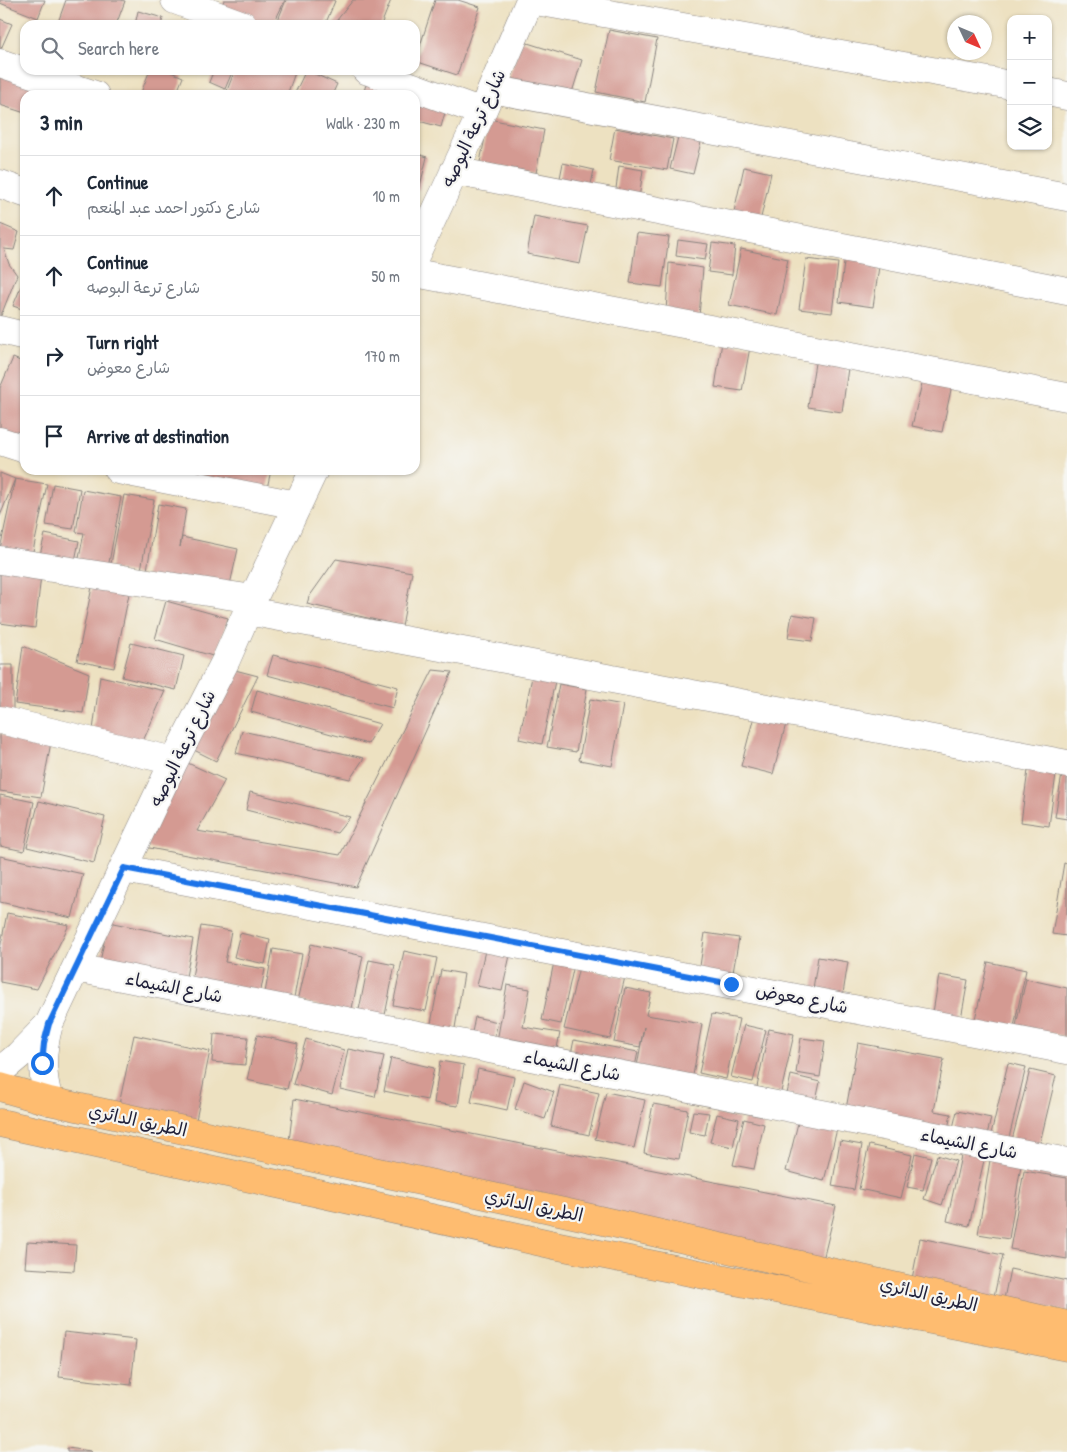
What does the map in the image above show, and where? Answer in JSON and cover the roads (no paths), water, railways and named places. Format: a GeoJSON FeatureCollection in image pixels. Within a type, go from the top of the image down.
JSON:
{"type":"FeatureCollection","features":[{"type":"Feature","properties":{"kind":"highway","name":"الطريق الدائري"},"geometry":{"type":"LineString","coordinates":[[0,1087],[49,1101],[568,1213],[1067,1325]]}},
{"type":"Feature","properties":{"kind":"highway","name":"الطريق الدائري"},"geometry":{"type":"LineString","coordinates":[[0,1122],[559,1246],[1067,1347]]}},
{"type":"Feature","properties":{"kind":"street"},"geometry":{"type":"LineString","coordinates":[[175,0],[229,20]]}},
{"type":"Feature","properties":{"kind":"street"},"geometry":{"type":"LineString","coordinates":[[530,0],[1007,84]]}},
{"type":"Feature","properties":{"kind":"street","name":"شارع ترعة البوصه"},"geometry":{"type":"LineString","coordinates":[[420,231],[425,206],[454,171],[487,101],[530,0]]}},
{"type":"Feature","properties":{"kind":"street"},"geometry":{"type":"LineString","coordinates":[[0,63],[20,70]]}},
{"type":"Feature","properties":{"kind":"street"},"geometry":{"type":"LineString","coordinates":[[36,75],[80,90]]}},
{"type":"Feature","properties":{"kind":"street"},"geometry":{"type":"LineString","coordinates":[[386,75],[487,101],[1067,197]]}},
{"type":"Feature","properties":{"kind":"street"},"geometry":{"type":"LineString","coordinates":[[1052,93],[1067,96]]}},
{"type":"Feature","properties":{"kind":"street"},"geometry":{"type":"LineString","coordinates":[[454,171],[1067,291]]}},
{"type":"Feature","properties":{"kind":"street"},"geometry":{"type":"LineString","coordinates":[[0,184],[20,191]]}},
{"type":"Feature","properties":{"kind":"street"},"geometry":{"type":"LineString","coordinates":[[420,274],[1067,397]]}},
{"type":"Feature","properties":{"kind":"street"},"geometry":{"type":"LineString","coordinates":[[0,330],[20,335]]}},
{"type":"Feature","properties":{"kind":"street"},"geometry":{"type":"LineString","coordinates":[[0,441],[20,447]]}},
{"type":"Feature","properties":{"kind":"street"},"geometry":{"type":"LineString","coordinates":[[144,475],[297,505]]}},
{"type":"Feature","properties":{"kind":"street","name":"شارع ترعة البوصه"},"geometry":{"type":"LineString","coordinates":[[49,1024],[174,761],[226,660],[312,475]]}},
{"type":"Feature","properties":{"kind":"street"},"geometry":{"type":"LineString","coordinates":[[0,560],[250,605],[1067,764]]}},
{"type":"Feature","properties":{"kind":"street"},"geometry":{"type":"LineString","coordinates":[[0,720],[174,761]]}},
{"type":"Feature","properties":{"kind":"street","name":"شارع معوض"},"geometry":{"type":"LineString","coordinates":[[124,868],[1067,1050]]}},
{"type":"Feature","properties":{"kind":"street","name":"شارع الشيماء"},"geometry":{"type":"LineString","coordinates":[[76,968],[1067,1162]]}},
{"type":"Feature","properties":{"kind":"street"},"geometry":{"type":"LineString","coordinates":[[0,1071],[18,1056],[49,1024]]}},
{"type":"Feature","properties":{"kind":"street"},"geometry":{"type":"LineString","coordinates":[[49,1024],[44,1043],[42,1063],[49,1101]]}}]}
